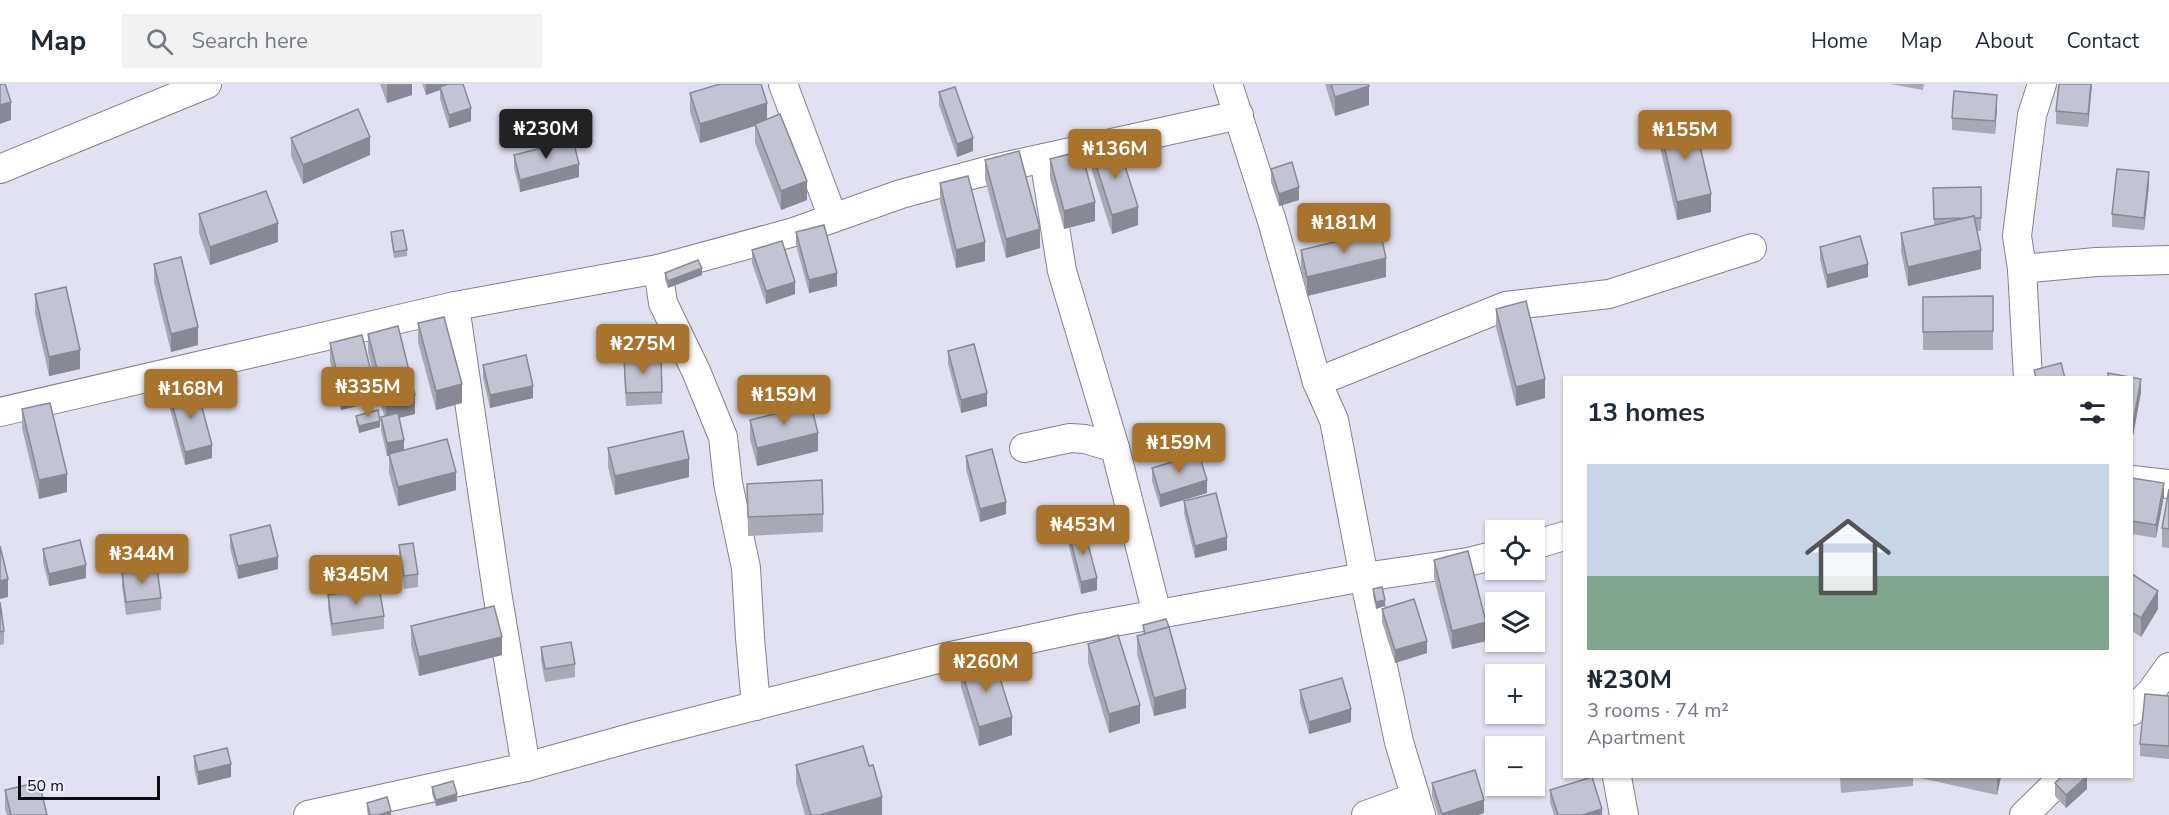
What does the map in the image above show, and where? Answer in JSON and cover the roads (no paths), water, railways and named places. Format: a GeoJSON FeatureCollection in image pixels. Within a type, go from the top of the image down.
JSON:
{"type":"FeatureCollection","features":[{"type":"Feature","properties":{"kind":"street"},"geometry":{"type":"LineString","coordinates":[[0,169],[207,84]]}},
{"type":"Feature","properties":{"kind":"street"},"geometry":{"type":"LineString","coordinates":[[783,84],[833,218]]}},
{"type":"Feature","properties":{"kind":"street"},"geometry":{"type":"LineString","coordinates":[[1228,84],[1272,221],[1317,382],[1334,420],[1399,742],[1418,806],[1366,815]]}},
{"type":"Feature","properties":{"kind":"street"},"geometry":{"type":"LineString","coordinates":[[2028,376],[2022,269],[2017,236],[2032,116],[2042,84]]}},
{"type":"Feature","properties":{"kind":"street"},"geometry":{"type":"LineString","coordinates":[[0,412],[455,306],[658,269],[794,231],[901,194],[1044,158],[1239,115]]}},
{"type":"Feature","properties":{"kind":"street"},"geometry":{"type":"LineString","coordinates":[[1044,158],[1062,271],[1115,448],[1157,614]]}},
{"type":"Feature","properties":{"kind":"street"},"geometry":{"type":"LineString","coordinates":[[1317,382],[1506,306],[1610,294],[1752,248]]}},
{"type":"Feature","properties":{"kind":"street"},"geometry":{"type":"LineString","coordinates":[[2022,269],[2096,262],[2169,260]]}},
{"type":"Feature","properties":{"kind":"street"},"geometry":{"type":"LineString","coordinates":[[658,269],[663,303],[696,371],[723,437],[728,483],[746,568],[756,706]]}},
{"type":"Feature","properties":{"kind":"street"},"geometry":{"type":"LineString","coordinates":[[455,306],[495,581],[526,768]]}},
{"type":"Feature","properties":{"kind":"street"},"geometry":{"type":"LineString","coordinates":[[1024,448],[1070,438],[1085,439],[1115,448]]}},
{"type":"Feature","properties":{"kind":"street"},"geometry":{"type":"LineString","coordinates":[[2133,480],[2169,484]]}},
{"type":"Feature","properties":{"kind":"street"},"geometry":{"type":"LineString","coordinates":[[1545,542],[1563,536]]}},
{"type":"Feature","properties":{"kind":"street"},"geometry":{"type":"LineString","coordinates":[[308,815],[526,768],[641,735],[942,658],[1157,614],[1485,558]]}},
{"type":"Feature","properties":{"kind":"street"},"geometry":{"type":"LineString","coordinates":[[2150,699],[2169,667]]}},
{"type":"Feature","properties":{"kind":"street"},"geometry":{"type":"LineString","coordinates":[[1617,778],[1624,815]]}},
{"type":"Feature","properties":{"kind":"street"},"geometry":{"type":"LineString","coordinates":[[2024,815],[2062,778]]}}]}
